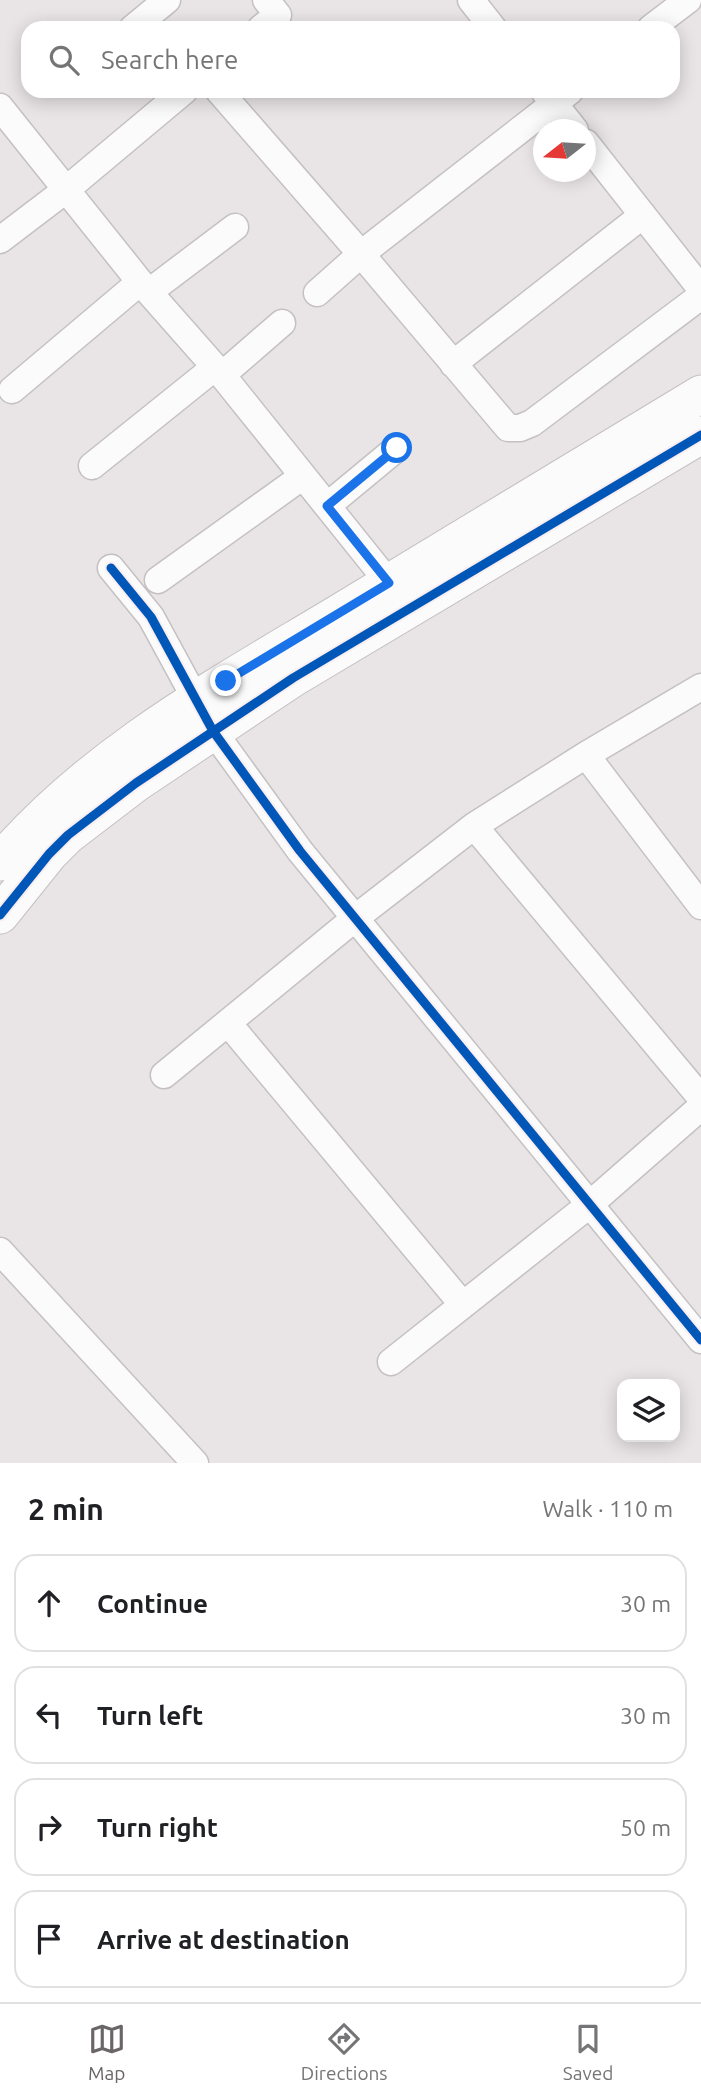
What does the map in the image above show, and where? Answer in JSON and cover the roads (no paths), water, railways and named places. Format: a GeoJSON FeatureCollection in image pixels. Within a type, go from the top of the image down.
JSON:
{"type":"FeatureCollection","features":[{"type":"Feature","properties":{"kind":"street"},"geometry":{"type":"LineString","coordinates":[[142,21],[167,0]]}},
{"type":"Feature","properties":{"kind":"street"},"geometry":{"type":"LineString","coordinates":[[471,0],[488,21]]}},
{"type":"Feature","properties":{"kind":"street"},"geometry":{"type":"LineString","coordinates":[[660,21],[688,0],[701,15]]}},
{"type":"Feature","properties":{"kind":"street"},"geometry":{"type":"LineString","coordinates":[[0,240],[67,189],[176,98]]}},
{"type":"Feature","properties":{"kind":"street"},"geometry":{"type":"LineString","coordinates":[[225,98],[508,428],[520,428],[532,423],[701,296]]}},
{"type":"Feature","properties":{"kind":"street"},"geometry":{"type":"LineString","coordinates":[[317,293],[552,98]]}},
{"type":"Feature","properties":{"kind":"street"},"geometry":{"type":"LineString","coordinates":[[558,98],[569,119]]}},
{"type":"Feature","properties":{"kind":"street"},"geometry":{"type":"LineString","coordinates":[[0,107],[389,583]]}},
{"type":"Feature","properties":{"kind":"street"},"geometry":{"type":"LineString","coordinates":[[596,156],[701,289]]}},
{"type":"Feature","properties":{"kind":"street"},"geometry":{"type":"LineString","coordinates":[[453,364],[643,215]]}},
{"type":"Feature","properties":{"kind":"street"},"geometry":{"type":"LineString","coordinates":[[12,390],[145,287],[236,227]]}},
{"type":"Feature","properties":{"kind":"street"},"geometry":{"type":"LineString","coordinates":[[92,466],[282,323]]}},
{"type":"Feature","properties":{"kind":"street"},"geometry":{"type":"LineString","coordinates":[[0,862],[52,806],[87,775],[195,701],[701,394]]}},
{"type":"Feature","properties":{"kind":"street"},"geometry":{"type":"LineString","coordinates":[[0,915],[49,854],[68,835],[136,783],[293,678],[701,435]]}},
{"type":"Feature","properties":{"kind":"street"},"geometry":{"type":"LineString","coordinates":[[327,506],[397,448]]}},
{"type":"Feature","properties":{"kind":"street"},"geometry":{"type":"LineString","coordinates":[[158,580],[303,476]]}},
{"type":"Feature","properties":{"kind":"street"},"geometry":{"type":"LineString","coordinates":[[111,568],[151,617],[213,731],[300,851],[701,1340]]}},
{"type":"Feature","properties":{"kind":"street"},"geometry":{"type":"LineString","coordinates":[[164,1075],[354,919],[474,826],[586,754],[701,687]]}},
{"type":"Feature","properties":{"kind":"street"},"geometry":{"type":"LineString","coordinates":[[586,754],[698,895]]}},
{"type":"Feature","properties":{"kind":"street"},"geometry":{"type":"LineString","coordinates":[[474,826],[701,1098]]}},
{"type":"Feature","properties":{"kind":"street"},"geometry":{"type":"LineString","coordinates":[[228,1023],[463,1304]]}},
{"type":"Feature","properties":{"kind":"street"},"geometry":{"type":"LineString","coordinates":[[391,1362],[589,1205],[701,1107]]}},
{"type":"Feature","properties":{"kind":"street"},"geometry":{"type":"LineString","coordinates":[[0,1251],[195,1463]]}}]}
